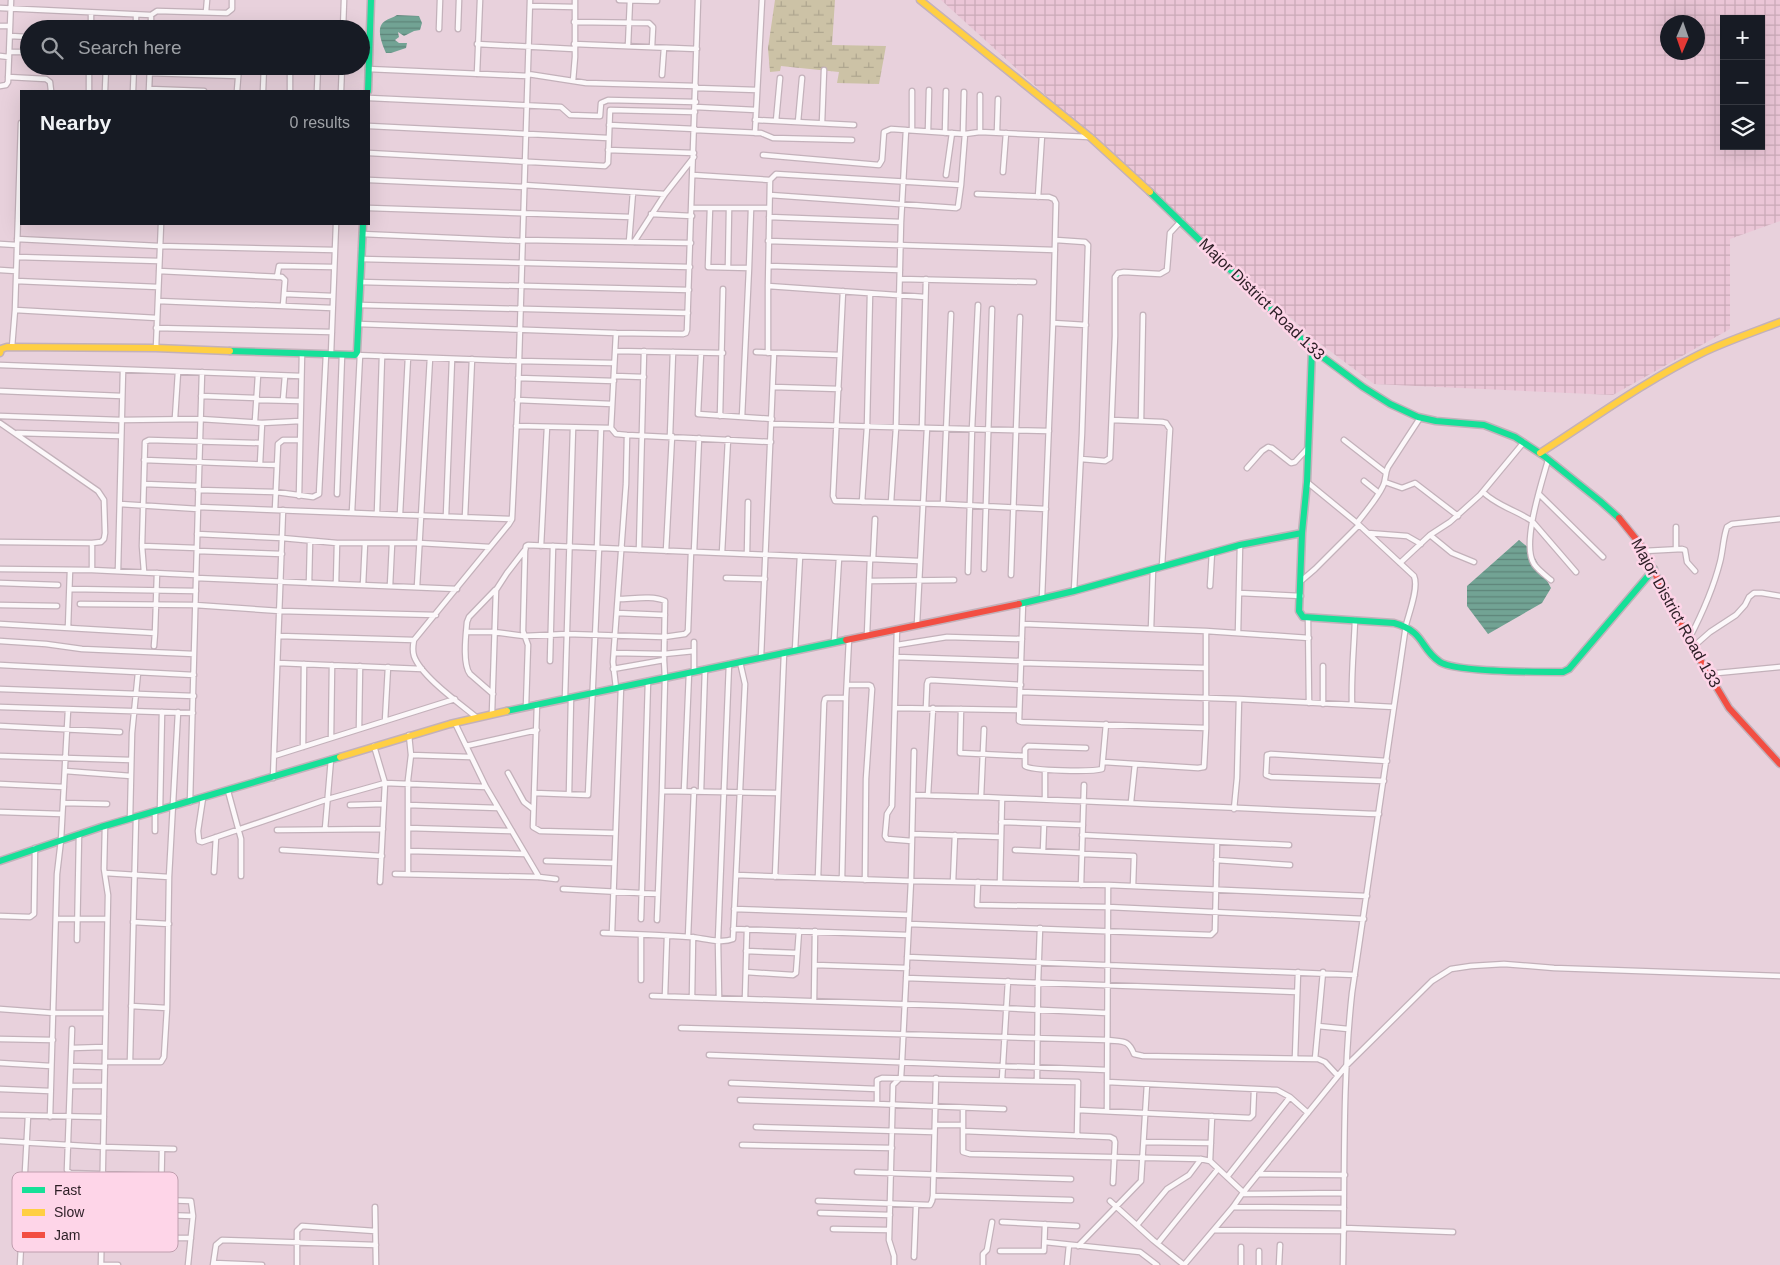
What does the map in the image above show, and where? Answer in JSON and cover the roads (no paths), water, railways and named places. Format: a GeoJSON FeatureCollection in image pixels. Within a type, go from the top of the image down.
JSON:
{"type":"FeatureCollection","features":[{"type":"Feature","properties":{"kind":"street"},"geometry":{"type":"LineString","coordinates":[[0,86],[6,85],[8,77],[11,0]]}},
{"type":"Feature","properties":{"kind":"street"},"geometry":{"type":"LineString","coordinates":[[206,12],[207,0]]}},
{"type":"Feature","properties":{"kind":"street"},"geometry":{"type":"LineString","coordinates":[[0,8],[151,16],[157,11],[227,13],[232,9],[232,0]]}},
{"type":"Feature","properties":{"kind":"street"},"geometry":{"type":"LineString","coordinates":[[343,20],[344,0]]}},
{"type":"Feature","properties":{"kind":"street"},"geometry":{"type":"LineString","coordinates":[[369,20],[370,0]]}},
{"type":"Feature","properties":{"kind":"street"},"geometry":{"type":"LineString","coordinates":[[439,29],[440,0]]}},
{"type":"Feature","properties":{"kind":"street"},"geometry":{"type":"LineString","coordinates":[[458,29],[459,0]]}},
{"type":"Feature","properties":{"kind":"street"},"geometry":{"type":"LineString","coordinates":[[477,74],[480,0]]}},
{"type":"Feature","properties":{"kind":"street"},"geometry":{"type":"LineString","coordinates":[[476,717],[422,669],[414,657],[412,648],[414,640],[510,524],[512,519],[519,361],[530,0]]}},
{"type":"Feature","properties":{"kind":"street"},"geometry":{"type":"LineString","coordinates":[[573,81],[575,65],[575,0]]}},
{"type":"Feature","properties":{"kind":"street"},"geometry":{"type":"LineString","coordinates":[[619,0],[657,2]]}},
{"type":"Feature","properties":{"kind":"street"},"geometry":{"type":"LineString","coordinates":[[628,46],[630,0]]}},
{"type":"Feature","properties":{"kind":"street"},"geometry":{"type":"LineString","coordinates":[[358,324],[616,333],[686,333],[692,216],[698,0]]}},
{"type":"Feature","properties":{"kind":"street"},"geometry":{"type":"LineString","coordinates":[[755,133],[762,0]]}},
{"type":"Feature","properties":{"kind":"street","name":"Major District Road 133"},"geometry":{"type":"LineString","coordinates":[[920,0],[1090,137],[1181,221],[1312,349],[1371,392],[1407,413],[1420,418],[1492,426],[1524,442],[1617,515],[1637,538],[1707,674],[1730,709],[1780,764]]}},
{"type":"Feature","properties":{"kind":"street"},"geometry":{"type":"LineString","coordinates":[[530,6],[575,7]]}},
{"type":"Feature","properties":{"kind":"street"},"geometry":{"type":"LineString","coordinates":[[91,13],[91,20]]}},
{"type":"Feature","properties":{"kind":"street"},"geometry":{"type":"LineString","coordinates":[[136,15],[136,20]]}},
{"type":"Feature","properties":{"kind":"street"},"geometry":{"type":"LineString","coordinates":[[574,22],[649,23],[652,25],[652,47]]}},
{"type":"Feature","properties":{"kind":"street"},"geometry":{"type":"LineString","coordinates":[[0,26],[10,26]]}},
{"type":"Feature","properties":{"kind":"street"},"geometry":{"type":"LineString","coordinates":[[10,36],[20,37]]}},
{"type":"Feature","properties":{"kind":"street"},"geometry":{"type":"LineString","coordinates":[[477,44],[698,48]]}},
{"type":"Feature","properties":{"kind":"street"},"geometry":{"type":"LineString","coordinates":[[662,75],[664,48]]}},
{"type":"Feature","properties":{"kind":"street"},"geometry":{"type":"LineString","coordinates":[[0,56],[20,53]]}},
{"type":"Feature","properties":{"kind":"street"},"geometry":{"type":"LineString","coordinates":[[370,70],[528,75],[586,83],[757,90]]}},
{"type":"Feature","properties":{"kind":"street"},"geometry":{"type":"LineString","coordinates":[[822,123],[824,70]]}},
{"type":"Feature","properties":{"kind":"street"},"geometry":{"type":"LineString","coordinates":[[88,90],[89,75]]}},
{"type":"Feature","properties":{"kind":"street"},"geometry":{"type":"LineString","coordinates":[[104,90],[105,75]]}},
{"type":"Feature","properties":{"kind":"street"},"geometry":{"type":"LineString","coordinates":[[132,90],[133,75]]}},
{"type":"Feature","properties":{"kind":"street"},"geometry":{"type":"LineString","coordinates":[[149,90],[150,75]]}},
{"type":"Feature","properties":{"kind":"street"},"geometry":{"type":"LineString","coordinates":[[209,75],[238,76],[237,90]]}},
{"type":"Feature","properties":{"kind":"street"},"geometry":{"type":"LineString","coordinates":[[263,90],[264,75]]}},
{"type":"Feature","properties":{"kind":"street"},"geometry":{"type":"LineString","coordinates":[[290,75],[290,90]]}},
{"type":"Feature","properties":{"kind":"street"},"geometry":{"type":"LineString","coordinates":[[317,90],[318,75]]}},
{"type":"Feature","properties":{"kind":"street"},"geometry":{"type":"LineString","coordinates":[[341,90],[342,75]]}},
{"type":"Feature","properties":{"kind":"street"},"geometry":{"type":"LineString","coordinates":[[368,75],[368,90]]}},
{"type":"Feature","properties":{"kind":"street"},"geometry":{"type":"LineString","coordinates":[[8,77],[46,80],[50,82],[51,90]]}},
{"type":"Feature","properties":{"kind":"street"},"geometry":{"type":"LineString","coordinates":[[776,121],[780,78]]}},
{"type":"Feature","properties":{"kind":"street"},"geometry":{"type":"LineString","coordinates":[[798,122],[802,78]]}},
{"type":"Feature","properties":{"kind":"street"},"geometry":{"type":"LineString","coordinates":[[928,131],[929,90]]}},
{"type":"Feature","properties":{"kind":"street"},"geometry":{"type":"LineString","coordinates":[[892,502],[896,428],[901,222],[912,91]]}},
{"type":"Feature","properties":{"kind":"street"},"geometry":{"type":"LineString","coordinates":[[944,132],[946,91]]}},
{"type":"Feature","properties":{"kind":"street"},"geometry":{"type":"LineString","coordinates":[[770,196],[903,203],[956,208],[958,206],[961,185],[964,92]]}},
{"type":"Feature","properties":{"kind":"street"},"geometry":{"type":"LineString","coordinates":[[980,95],[980,132]]}},
{"type":"Feature","properties":{"kind":"street"},"geometry":{"type":"LineString","coordinates":[[370,98],[561,107],[570,115],[609,117]]}},
{"type":"Feature","properties":{"kind":"street"},"geometry":{"type":"LineString","coordinates":[[997,132],[998,99]]}},
{"type":"Feature","properties":{"kind":"street"},"geometry":{"type":"LineString","coordinates":[[600,116],[601,103],[608,100],[756,110]]}},
{"type":"Feature","properties":{"kind":"street"},"geometry":{"type":"LineString","coordinates":[[370,153],[605,166],[608,162],[609,117],[612,109],[695,107]]}},
{"type":"Feature","properties":{"kind":"street"},"geometry":{"type":"LineString","coordinates":[[756,120],[854,125]]}},
{"type":"Feature","properties":{"kind":"street"},"geometry":{"type":"LineString","coordinates":[[370,126],[608,138]]}},
{"type":"Feature","properties":{"kind":"street"},"geometry":{"type":"LineString","coordinates":[[609,126],[755,133],[773,138],[852,140]]}},
{"type":"Feature","properties":{"kind":"street"},"geometry":{"type":"LineString","coordinates":[[763,155],[879,165],[882,160],[884,132],[891,129],[964,134],[997,132],[1090,137]]}},
{"type":"Feature","properties":{"kind":"street"},"geometry":{"type":"LineString","coordinates":[[946,175],[952,133]]}},
{"type":"Feature","properties":{"kind":"street"},"geometry":{"type":"LineString","coordinates":[[1003,172],[1006,133]]}},
{"type":"Feature","properties":{"kind":"street"},"geometry":{"type":"LineString","coordinates":[[1038,197],[1042,134]]}},
{"type":"Feature","properties":{"kind":"street"},"geometry":{"type":"LineString","coordinates":[[608,150],[694,155]]}},
{"type":"Feature","properties":{"kind":"street"},"geometry":{"type":"LineString","coordinates":[[632,242],[694,155]]}},
{"type":"Feature","properties":{"kind":"street"},"geometry":{"type":"LineString","coordinates":[[768,352],[770,180],[776,174],[961,185]]}},
{"type":"Feature","properties":{"kind":"street"},"geometry":{"type":"LineString","coordinates":[[693,175],[770,180]]}},
{"type":"Feature","properties":{"kind":"street"},"geometry":{"type":"LineString","coordinates":[[370,180],[665,194]]}},
{"type":"Feature","properties":{"kind":"street"},"geometry":{"type":"LineString","coordinates":[[632,242],[633,192]]}},
{"type":"Feature","properties":{"kind":"street"},"geometry":{"type":"LineString","coordinates":[[977,194],[1050,198],[1056,202],[1042,598]]}},
{"type":"Feature","properties":{"kind":"street"},"geometry":{"type":"LineString","coordinates":[[370,208],[631,217]]}},
{"type":"Feature","properties":{"kind":"street"},"geometry":{"type":"LineString","coordinates":[[692,208],[769,208]]}},
{"type":"Feature","properties":{"kind":"street"},"geometry":{"type":"LineString","coordinates":[[710,208],[708,267],[749,268]]}},
{"type":"Feature","properties":{"kind":"street"},"geometry":{"type":"LineString","coordinates":[[728,268],[730,209]]}},
{"type":"Feature","properties":{"kind":"street"},"geometry":{"type":"LineString","coordinates":[[742,417],[751,209]]}},
{"type":"Feature","properties":{"kind":"street"},"geometry":{"type":"LineString","coordinates":[[12,347],[20,212]]}},
{"type":"Feature","properties":{"kind":"street"},"geometry":{"type":"LineString","coordinates":[[652,214],[692,216]]}},
{"type":"Feature","properties":{"kind":"street"},"geometry":{"type":"LineString","coordinates":[[769,217],[901,222]]}},
{"type":"Feature","properties":{"kind":"street"},"geometry":{"type":"LineString","coordinates":[[1081,459],[1108,460],[1110,458],[1115,277],[1118,273],[1124,272],[1164,273],[1166,270],[1170,233],[1181,221]]}},
{"type":"Feature","properties":{"kind":"street"},"geometry":{"type":"LineString","coordinates":[[156,348],[161,225]]}},
{"type":"Feature","properties":{"kind":"street"},"geometry":{"type":"LineString","coordinates":[[144,484],[276,492],[313,497],[319,494],[328,354],[332,332],[336,225]]}},
{"type":"Feature","properties":{"kind":"street"},"geometry":{"type":"LineString","coordinates":[[352,512],[362,225]]}},
{"type":"Feature","properties":{"kind":"street"},"geometry":{"type":"LineString","coordinates":[[362,234],[523,240],[690,243]]}},
{"type":"Feature","properties":{"kind":"street"},"geometry":{"type":"LineString","coordinates":[[1056,240],[1085,242],[1088,245],[1081,459],[1074,591]]}},
{"type":"Feature","properties":{"kind":"street"},"geometry":{"type":"LineString","coordinates":[[768,241],[1055,250]]}},
{"type":"Feature","properties":{"kind":"street"},"geometry":{"type":"LineString","coordinates":[[0,244],[17,242],[335,250]]}},
{"type":"Feature","properties":{"kind":"street"},"geometry":{"type":"LineString","coordinates":[[17,257],[159,261]]}},
{"type":"Feature","properties":{"kind":"street"},"geometry":{"type":"LineString","coordinates":[[361,259],[690,267]]}},
{"type":"Feature","properties":{"kind":"street"},"geometry":{"type":"LineString","coordinates":[[277,277],[279,266],[334,267]]}},
{"type":"Feature","properties":{"kind":"street"},"geometry":{"type":"LineString","coordinates":[[769,266],[900,270]]}},
{"type":"Feature","properties":{"kind":"street"},"geometry":{"type":"LineString","coordinates":[[0,270],[16,271]]}},
{"type":"Feature","properties":{"kind":"street"},"geometry":{"type":"LineString","coordinates":[[159,271],[282,277],[285,280],[283,306]]}},
{"type":"Feature","properties":{"kind":"street"},"geometry":{"type":"LineString","coordinates":[[900,279],[1034,282]]}},
{"type":"Feature","properties":{"kind":"street"},"geometry":{"type":"LineString","coordinates":[[917,624],[923,503],[926,279]]}},
{"type":"Feature","properties":{"kind":"street"},"geometry":{"type":"LineString","coordinates":[[16,281],[158,287]]}},
{"type":"Feature","properties":{"kind":"street"},"geometry":{"type":"LineString","coordinates":[[360,282],[689,290]]}},
{"type":"Feature","properties":{"kind":"street"},"geometry":{"type":"LineString","coordinates":[[768,286],[925,297]]}},
{"type":"Feature","properties":{"kind":"street"},"geometry":{"type":"LineString","coordinates":[[720,416],[724,289]]}},
{"type":"Feature","properties":{"kind":"street"},"geometry":{"type":"LineString","coordinates":[[843,291],[833,499],[838,502],[923,503],[1046,509]]}},
{"type":"Feature","properties":{"kind":"street"},"geometry":{"type":"LineString","coordinates":[[284,294],[333,296]]}},
{"type":"Feature","properties":{"kind":"street"},"geometry":{"type":"LineString","coordinates":[[862,502],[870,294]]}},
{"type":"Feature","properties":{"kind":"street"},"geometry":{"type":"LineString","coordinates":[[158,301],[332,308]]}},
{"type":"Feature","properties":{"kind":"street"},"geometry":{"type":"LineString","coordinates":[[359,305],[688,313]]}},
{"type":"Feature","properties":{"kind":"street"},"geometry":{"type":"LineString","coordinates":[[968,572],[978,305]]}},
{"type":"Feature","properties":{"kind":"street"},"geometry":{"type":"LineString","coordinates":[[984,569],[992,309]]}},
{"type":"Feature","properties":{"kind":"street"},"geometry":{"type":"LineString","coordinates":[[15,310],[157,318]]}},
{"type":"Feature","properties":{"kind":"street"},"geometry":{"type":"LineString","coordinates":[[943,504],[951,314]]}},
{"type":"Feature","properties":{"kind":"street"},"geometry":{"type":"LineString","coordinates":[[1141,421],[1143,315]]}},
{"type":"Feature","properties":{"kind":"street"},"geometry":{"type":"LineString","coordinates":[[1011,575],[1020,317]]}},
{"type":"Feature","properties":{"kind":"street"},"geometry":{"type":"LineString","coordinates":[[1540,453],[1626,398],[1689,361],[1720,346],[1780,322]]}},
{"type":"Feature","properties":{"kind":"street"},"geometry":{"type":"LineString","coordinates":[[1053,323],[1086,325]]}},
{"type":"Feature","properties":{"kind":"street"},"geometry":{"type":"LineString","coordinates":[[156,328],[332,332]]}},
{"type":"Feature","properties":{"kind":"street"},"geometry":{"type":"LineString","coordinates":[[616,333],[611,428],[616,434],[771,442]]}},
{"type":"Feature","properties":{"kind":"street"},"geometry":{"type":"LineString","coordinates":[[1,349],[12,347],[156,348],[614,363]]}},
{"type":"Feature","properties":{"kind":"street"},"geometry":{"type":"LineString","coordinates":[[1312,349],[1307,449],[1308,482],[1302,533],[1300,614],[1308,618],[1394,622],[1406,626],[1414,630],[1442,664],[1458,668],[1563,672],[1569,669],[1654,569]]}},
{"type":"Feature","properties":{"kind":"street"},"geometry":{"type":"LineString","coordinates":[[615,351],[723,353]]}},
{"type":"Feature","properties":{"kind":"street"},"geometry":{"type":"LineString","coordinates":[[639,550],[644,352]]}},
{"type":"Feature","properties":{"kind":"street"},"geometry":{"type":"LineString","coordinates":[[666,551],[673,352]]}},
{"type":"Feature","properties":{"kind":"street"},"geometry":{"type":"LineString","coordinates":[[756,352],[840,355]]}},
{"type":"Feature","properties":{"kind":"street"},"geometry":{"type":"LineString","coordinates":[[299,496],[302,353]]}},
{"type":"Feature","properties":{"kind":"street"},"geometry":{"type":"LineString","coordinates":[[701,353],[697,412],[702,416],[742,417],[772,422],[838,426],[1049,431]]}},
{"type":"Feature","properties":{"kind":"street"},"geometry":{"type":"LineString","coordinates":[[762,657],[774,353]]}},
{"type":"Feature","properties":{"kind":"street"},"geometry":{"type":"LineString","coordinates":[[337,494],[342,355]]}},
{"type":"Feature","properties":{"kind":"street"},"geometry":{"type":"LineString","coordinates":[[377,513],[382,356]]}},
{"type":"Feature","properties":{"kind":"street"},"geometry":{"type":"LineString","coordinates":[[400,514],[408,357]]}},
{"type":"Feature","properties":{"kind":"street"},"geometry":{"type":"LineString","coordinates":[[417,587],[430,358]]}},
{"type":"Feature","properties":{"kind":"street"},"geometry":{"type":"LineString","coordinates":[[446,516],[452,358]]}},
{"type":"Feature","properties":{"kind":"street"},"geometry":{"type":"LineString","coordinates":[[465,516],[472,359]]}},
{"type":"Feature","properties":{"kind":"street"},"geometry":{"type":"LineString","coordinates":[[0,366],[301,376]]}},
{"type":"Feature","properties":{"kind":"street"},"geometry":{"type":"LineString","coordinates":[[118,571],[123,370]]}},
{"type":"Feature","properties":{"kind":"street"},"geometry":{"type":"LineString","coordinates":[[175,418],[178,372]]}},
{"type":"Feature","properties":{"kind":"street"},"geometry":{"type":"LineString","coordinates":[[190,802],[202,372]]}},
{"type":"Feature","properties":{"kind":"street"},"geometry":{"type":"LineString","coordinates":[[255,421],[258,375]]}},
{"type":"Feature","properties":{"kind":"street"},"geometry":{"type":"LineString","coordinates":[[283,400],[285,376]]}},
{"type":"Feature","properties":{"kind":"street"},"geometry":{"type":"LineString","coordinates":[[518,378],[614,378],[644,376]]}},
{"type":"Feature","properties":{"kind":"street"},"geometry":{"type":"LineString","coordinates":[[773,387],[839,390]]}},
{"type":"Feature","properties":{"kind":"street"},"geometry":{"type":"LineString","coordinates":[[0,391],[122,396]]}},
{"type":"Feature","properties":{"kind":"street"},"geometry":{"type":"LineString","coordinates":[[201,396],[300,401]]}},
{"type":"Feature","properties":{"kind":"street"},"geometry":{"type":"LineString","coordinates":[[517,400],[612,404]]}},
{"type":"Feature","properties":{"kind":"street"},"geometry":{"type":"LineString","coordinates":[[0,416],[121,420],[200,418],[262,423],[300,421]]}},
{"type":"Feature","properties":{"kind":"street"},"geometry":{"type":"LineString","coordinates":[[1301,581],[1358,524],[1385,482],[1385,472],[1420,418]]}},
{"type":"Feature","properties":{"kind":"street"},"geometry":{"type":"LineString","coordinates":[[1112,420],[1166,423],[1170,429],[1162,566]]}},
{"type":"Feature","properties":{"kind":"street"},"geometry":{"type":"LineString","coordinates":[[0,423],[98,491],[104,500],[104,539],[101,542],[0,542]]}},
{"type":"Feature","properties":{"kind":"street"},"geometry":{"type":"LineString","coordinates":[[260,464],[262,423]]}},
{"type":"Feature","properties":{"kind":"street"},"geometry":{"type":"LineString","coordinates":[[516,426],[611,428]]}},
{"type":"Feature","properties":{"kind":"street"},"geometry":{"type":"LineString","coordinates":[[541,546],[547,427]]}},
{"type":"Feature","properties":{"kind":"street"},"geometry":{"type":"LineString","coordinates":[[569,794],[566,634],[573,428]]}},
{"type":"Feature","properties":{"kind":"street"},"geometry":{"type":"LineString","coordinates":[[534,793],[588,795],[601,428]]}},
{"type":"Feature","properties":{"kind":"street"},"geometry":{"type":"LineString","coordinates":[[16,434],[120,436]]}},
{"type":"Feature","properties":{"kind":"street"},"geometry":{"type":"LineString","coordinates":[[612,933],[618,687],[613,669],[626,484],[627,435]]}},
{"type":"Feature","properties":{"kind":"street"},"geometry":{"type":"LineString","coordinates":[[466,632],[494,632],[524,636],[566,634],[664,637],[686,634],[688,631],[699,438]]}},
{"type":"Feature","properties":{"kind":"street"},"geometry":{"type":"LineString","coordinates":[[722,553],[728,439]]}},
{"type":"Feature","properties":{"kind":"street"},"geometry":{"type":"LineString","coordinates":[[275,510],[280,441],[300,440]]}},
{"type":"Feature","properties":{"kind":"street"},"geometry":{"type":"LineString","coordinates":[[1344,440],[1385,472]]}},
{"type":"Feature","properties":{"kind":"street"},"geometry":{"type":"LineString","coordinates":[[144,572],[142,546],[144,444],[146,441],[260,443]]}},
{"type":"Feature","properties":{"kind":"street"},"geometry":{"type":"LineString","coordinates":[[1400,563],[1420,544],[1458,516],[1483,492],[1524,442]]}},
{"type":"Feature","properties":{"kind":"street"},"geometry":{"type":"LineString","coordinates":[[1248,468],[1265,448],[1272,448],[1291,463],[1295,462],[1307,449]]}},
{"type":"Feature","properties":{"kind":"street"},"geometry":{"type":"LineString","coordinates":[[144,460],[277,465]]}},
{"type":"Feature","properties":{"kind":"street"},"geometry":{"type":"LineString","coordinates":[[1548,460],[1532,521],[1530,549],[1534,564],[1551,580]]}},
{"type":"Feature","properties":{"kind":"street"},"geometry":{"type":"LineString","coordinates":[[1308,482],[1368,533],[1416,580],[1406,626],[1348,1029],[1343,1265]]}},
{"type":"Feature","properties":{"kind":"street"},"geometry":{"type":"LineString","coordinates":[[1364,482],[1379,493]]}},
{"type":"Feature","properties":{"kind":"street"},"geometry":{"type":"LineString","coordinates":[[1385,482],[1402,488],[1415,484],[1458,516]]}},
{"type":"Feature","properties":{"kind":"street"},"geometry":{"type":"LineString","coordinates":[[1483,492],[1497,503],[1532,521],[1576,572]]}},
{"type":"Feature","properties":{"kind":"street"},"geometry":{"type":"LineString","coordinates":[[1539,494],[1603,557]]}},
{"type":"Feature","properties":{"kind":"street"},"geometry":{"type":"LineString","coordinates":[[747,554],[748,502]]}},
{"type":"Feature","properties":{"kind":"street"},"geometry":{"type":"LineString","coordinates":[[120,504],[512,519]]}},
{"type":"Feature","properties":{"kind":"street"},"geometry":{"type":"LineString","coordinates":[[273,778],[283,510]]}},
{"type":"Feature","properties":{"kind":"street"},"geometry":{"type":"LineString","coordinates":[[867,635],[869,581],[875,518]]}},
{"type":"Feature","properties":{"kind":"street"},"geometry":{"type":"LineString","coordinates":[[1689,639],[1706,606],[1715,581],[1727,527],[1732,524],[1780,519]]}},
{"type":"Feature","properties":{"kind":"street"},"geometry":{"type":"LineString","coordinates":[[1676,526],[1676,549]]}},
{"type":"Feature","properties":{"kind":"street"},"geometry":{"type":"LineString","coordinates":[[0,861],[105,826],[273,778],[409,735],[476,717],[1023,603],[1074,591],[1212,552],[1302,533]]}},
{"type":"Feature","properties":{"kind":"street"},"geometry":{"type":"LineString","coordinates":[[1368,533],[1407,536],[1420,544]]}},
{"type":"Feature","properties":{"kind":"street"},"geometry":{"type":"LineString","coordinates":[[197,534],[337,543],[490,547]]}},
{"type":"Feature","properties":{"kind":"street"},"geometry":{"type":"LineString","coordinates":[[1430,536],[1452,553],[1474,562]]}},
{"type":"Feature","properties":{"kind":"street"},"geometry":{"type":"LineString","coordinates":[[309,583],[310,541]]}},
{"type":"Feature","properties":{"kind":"street"},"geometry":{"type":"LineString","coordinates":[[92,543],[92,570]]}},
{"type":"Feature","properties":{"kind":"street"},"geometry":{"type":"LineString","coordinates":[[336,584],[337,543]]}},
{"type":"Feature","properties":{"kind":"street"},"geometry":{"type":"LineString","coordinates":[[363,585],[365,543]]}},
{"type":"Feature","properties":{"kind":"street"},"geometry":{"type":"LineString","coordinates":[[390,586],[392,544]]}},
{"type":"Feature","properties":{"kind":"street"},"geometry":{"type":"LineString","coordinates":[[526,706],[528,645],[524,636],[525,551],[528,545],[919,561]]}},
{"type":"Feature","properties":{"kind":"street"},"geometry":{"type":"LineString","coordinates":[[1238,633],[1240,545]]}},
{"type":"Feature","properties":{"kind":"street"},"geometry":{"type":"LineString","coordinates":[[142,546],[282,554]]}},
{"type":"Feature","properties":{"kind":"street"},"geometry":{"type":"LineString","coordinates":[[550,661],[553,546]]}},
{"type":"Feature","properties":{"kind":"street"},"geometry":{"type":"LineString","coordinates":[[1644,551],[1685,550],[1688,562],[1696,571]]}},
{"type":"Feature","properties":{"kind":"street"},"geometry":{"type":"LineString","coordinates":[[493,694],[467,670],[466,632],[469,617],[496,590],[507,572],[525,551]]}},
{"type":"Feature","properties":{"kind":"street"},"geometry":{"type":"LineString","coordinates":[[1210,586],[1212,552]]}},
{"type":"Feature","properties":{"kind":"street"},"geometry":{"type":"LineString","coordinates":[[795,650],[800,556]]}},
{"type":"Feature","properties":{"kind":"street"},"geometry":{"type":"LineString","coordinates":[[834,642],[839,558]]}},
{"type":"Feature","properties":{"kind":"street"},"geometry":{"type":"LineString","coordinates":[[0,569],[144,572],[281,582],[457,589]]}},
{"type":"Feature","properties":{"kind":"street"},"geometry":{"type":"LineString","coordinates":[[1151,628],[1153,569]]}},
{"type":"Feature","properties":{"kind":"street"},"geometry":{"type":"LineString","coordinates":[[68,628],[70,570]]}},
{"type":"Feature","properties":{"kind":"street"},"geometry":{"type":"LineString","coordinates":[[154,646],[158,573]]}},
{"type":"Feature","properties":{"kind":"street"},"geometry":{"type":"LineString","coordinates":[[726,578],[765,580]]}},
{"type":"Feature","properties":{"kind":"street"},"geometry":{"type":"LineString","coordinates":[[869,581],[954,580]]}},
{"type":"Feature","properties":{"kind":"street"},"geometry":{"type":"LineString","coordinates":[[0,583],[58,585]]}},
{"type":"Feature","properties":{"kind":"street"},"geometry":{"type":"LineString","coordinates":[[70,589],[196,591]]}},
{"type":"Feature","properties":{"kind":"street"},"geometry":{"type":"LineString","coordinates":[[492,713],[496,590]]}},
{"type":"Feature","properties":{"kind":"street"},"geometry":{"type":"LineString","coordinates":[[1239,593],[1301,596]]}},
{"type":"Feature","properties":{"kind":"street"},"geometry":{"type":"LineString","coordinates":[[1693,647],[1710,632],[1736,615],[1754,593],[1780,596]]}},
{"type":"Feature","properties":{"kind":"street"},"geometry":{"type":"LineString","coordinates":[[618,599],[662,599],[665,604],[665,678],[657,920]]}},
{"type":"Feature","properties":{"kind":"street"},"geometry":{"type":"LineString","coordinates":[[1023,603],[1019,721],[1206,728]]}},
{"type":"Feature","properties":{"kind":"street"},"geometry":{"type":"LineString","coordinates":[[80,604],[195,605],[436,615]]}},
{"type":"Feature","properties":{"kind":"street"},"geometry":{"type":"LineString","coordinates":[[0,605],[57,606]]}},
{"type":"Feature","properties":{"kind":"street"},"geometry":{"type":"LineString","coordinates":[[617,613],[665,615]]}},
{"type":"Feature","properties":{"kind":"street"},"geometry":{"type":"LineString","coordinates":[[1308,618],[1309,702]]}},
{"type":"Feature","properties":{"kind":"street"},"geometry":{"type":"LineString","coordinates":[[1352,704],[1351,683],[1355,620]]}},
{"type":"Feature","properties":{"kind":"street"},"geometry":{"type":"LineString","coordinates":[[0,624],[155,633]]}},
{"type":"Feature","properties":{"kind":"street"},"geometry":{"type":"LineString","coordinates":[[1023,624],[1151,628],[1308,638]]}},
{"type":"Feature","properties":{"kind":"street"},"geometry":{"type":"LineString","coordinates":[[897,629],[892,809],[887,812],[884,836],[887,839],[912,840]]}},
{"type":"Feature","properties":{"kind":"street"},"geometry":{"type":"LineString","coordinates":[[1104,762],[1204,767],[1206,631]]}},
{"type":"Feature","properties":{"kind":"street"},"geometry":{"type":"LineString","coordinates":[[279,636],[414,640]]}},
{"type":"Feature","properties":{"kind":"street"},"geometry":{"type":"LineString","coordinates":[[897,645],[946,637],[1022,639]]}},
{"type":"Feature","properties":{"kind":"street"},"geometry":{"type":"LineString","coordinates":[[842,879],[846,698],[850,639]]}},
{"type":"Feature","properties":{"kind":"street"},"geometry":{"type":"LineString","coordinates":[[0,641],[82,649],[194,654]]}},
{"type":"Feature","properties":{"kind":"street"},"geometry":{"type":"LineString","coordinates":[[684,790],[694,642]]}},
{"type":"Feature","properties":{"kind":"street"},"geometry":{"type":"LineString","coordinates":[[613,669],[694,650]]}},
{"type":"Feature","properties":{"kind":"street"},"geometry":{"type":"LineString","coordinates":[[614,653],[664,657]]}},
{"type":"Feature","properties":{"kind":"street"},"geometry":{"type":"LineString","coordinates":[[775,877],[784,653]]}},
{"type":"Feature","properties":{"kind":"street"},"geometry":{"type":"LineString","coordinates":[[896,657],[1206,668]]}},
{"type":"Feature","properties":{"kind":"street"},"geometry":{"type":"LineString","coordinates":[[603,933],[718,940],[733,939],[745,684],[740,662]]}},
{"type":"Feature","properties":{"kind":"street"},"geometry":{"type":"LineString","coordinates":[[278,664],[422,669]]}},
{"type":"Feature","properties":{"kind":"street"},"geometry":{"type":"LineString","coordinates":[[303,747],[304,664]]}},
{"type":"Feature","properties":{"kind":"street"},"geometry":{"type":"LineString","coordinates":[[719,998],[718,940],[729,664]]}},
{"type":"Feature","properties":{"kind":"street"},"geometry":{"type":"LineString","coordinates":[[0,665],[194,675]]}},
{"type":"Feature","properties":{"kind":"street"},"geometry":{"type":"LineString","coordinates":[[331,738],[332,665]]}},
{"type":"Feature","properties":{"kind":"street"},"geometry":{"type":"LineString","coordinates":[[359,729],[360,666]]}},
{"type":"Feature","properties":{"kind":"street"},"geometry":{"type":"LineString","coordinates":[[1323,666],[1323,704]]}},
{"type":"Feature","properties":{"kind":"street"},"geometry":{"type":"LineString","coordinates":[[384,721],[388,667]]}},
{"type":"Feature","properties":{"kind":"street"},"geometry":{"type":"LineString","coordinates":[[1707,674],[1780,667]]}},
{"type":"Feature","properties":{"kind":"street"},"geometry":{"type":"LineString","coordinates":[[701,791],[705,669]]}},
{"type":"Feature","properties":{"kind":"street"},"geometry":{"type":"LineString","coordinates":[[130,1061],[134,875],[130,776],[138,673]]}},
{"type":"Feature","properties":{"kind":"street"},"geometry":{"type":"LineString","coordinates":[[926,708],[928,681],[931,680],[1020,684]]}},
{"type":"Feature","properties":{"kind":"street"},"geometry":{"type":"LineString","coordinates":[[642,919],[641,892],[648,681]]}},
{"type":"Feature","properties":{"kind":"street"},"geometry":{"type":"LineString","coordinates":[[847,685],[868,684],[872,689],[864,822],[865,880]]}},
{"type":"Feature","properties":{"kind":"street"},"geometry":{"type":"LineString","coordinates":[[0,689],[194,696]]}},
{"type":"Feature","properties":{"kind":"street"},"geometry":{"type":"LineString","coordinates":[[1020,692],[1239,699],[1394,707]]}},
{"type":"Feature","properties":{"kind":"street"},"geometry":{"type":"LineString","coordinates":[[818,878],[824,703],[827,698],[846,698]]}},
{"type":"Feature","properties":{"kind":"street"},"geometry":{"type":"LineString","coordinates":[[274,756],[455,699]]}},
{"type":"Feature","properties":{"kind":"street"},"geometry":{"type":"LineString","coordinates":[[1234,809],[1237,778],[1239,699]]}},
{"type":"Feature","properties":{"kind":"street"},"geometry":{"type":"LineString","coordinates":[[537,704],[533,827],[536,830],[615,833]]}},
{"type":"Feature","properties":{"kind":"street"},"geometry":{"type":"LineString","coordinates":[[0,707],[193,713]]}},
{"type":"Feature","properties":{"kind":"street"},"geometry":{"type":"LineString","coordinates":[[896,708],[1018,710]]}},
{"type":"Feature","properties":{"kind":"street"},"geometry":{"type":"LineString","coordinates":[[928,795],[933,708]]}},
{"type":"Feature","properties":{"kind":"street"},"geometry":{"type":"LineString","coordinates":[[961,709],[960,753],[1025,756]]}},
{"type":"Feature","properties":{"kind":"street"},"geometry":{"type":"LineString","coordinates":[[50,1117],[57,874],[61,840],[68,710]]}},
{"type":"Feature","properties":{"kind":"street"},"geometry":{"type":"LineString","coordinates":[[155,832],[158,811],[162,712]]}},
{"type":"Feature","properties":{"kind":"street"},"geometry":{"type":"LineString","coordinates":[[71,1066],[105,1065],[130,1061],[161,1062],[164,1057],[167,1008],[169,877],[178,712]]}},
{"type":"Feature","properties":{"kind":"street"},"geometry":{"type":"LineString","coordinates":[[455,723],[486,787],[539,877]]}},
{"type":"Feature","properties":{"kind":"street"},"geometry":{"type":"LineString","coordinates":[[1086,748],[1028,746],[1025,750],[1025,764],[1027,768],[1045,770],[1099,770],[1104,767],[1106,724]]}},
{"type":"Feature","properties":{"kind":"street"},"geometry":{"type":"LineString","coordinates":[[0,726],[120,732]]}},
{"type":"Feature","properties":{"kind":"street"},"geometry":{"type":"LineString","coordinates":[[981,797],[984,729]]}},
{"type":"Feature","properties":{"kind":"street"},"geometry":{"type":"LineString","coordinates":[[466,746],[537,730]]}},
{"type":"Feature","properties":{"kind":"street"},"geometry":{"type":"LineString","coordinates":[[408,874],[408,784],[411,755],[409,735]]}},
{"type":"Feature","properties":{"kind":"street"},"geometry":{"type":"LineString","coordinates":[[374,746],[386,783],[380,882]]}},
{"type":"Feature","properties":{"kind":"street"},"geometry":{"type":"LineString","coordinates":[[894,1265],[894,1256],[889,1240],[893,1085],[901,1077],[911,881],[914,751]]}},
{"type":"Feature","properties":{"kind":"street"},"geometry":{"type":"LineString","coordinates":[[1384,781],[1271,777],[1266,775],[1266,759],[1267,754],[1271,754],[1387,761]]}},
{"type":"Feature","properties":{"kind":"street"},"geometry":{"type":"LineString","coordinates":[[411,755],[470,757]]}},
{"type":"Feature","properties":{"kind":"street"},"geometry":{"type":"LineString","coordinates":[[0,756],[131,760]]}},
{"type":"Feature","properties":{"kind":"street"},"geometry":{"type":"LineString","coordinates":[[326,829],[331,760]]}},
{"type":"Feature","properties":{"kind":"street"},"geometry":{"type":"LineString","coordinates":[[1132,802],[1135,764]]}},
{"type":"Feature","properties":{"kind":"street"},"geometry":{"type":"LineString","coordinates":[[1045,770],[1045,799]]}},
{"type":"Feature","properties":{"kind":"street"},"geometry":{"type":"LineString","coordinates":[[65,771],[130,776]]}},
{"type":"Feature","properties":{"kind":"street"},"geometry":{"type":"LineString","coordinates":[[508,773],[524,802],[533,810]]}},
{"type":"Feature","properties":{"kind":"street"},"geometry":{"type":"LineString","coordinates":[[204,798],[198,837],[199,841],[202,842],[328,799],[386,783],[486,787]]}},
{"type":"Feature","properties":{"kind":"street"},"geometry":{"type":"LineString","coordinates":[[0,784],[64,787]]}},
{"type":"Feature","properties":{"kind":"street"},"geometry":{"type":"LineString","coordinates":[[1081,884],[1084,785]]}},
{"type":"Feature","properties":{"kind":"street"},"geometry":{"type":"LineString","coordinates":[[662,790],[778,793]]}},
{"type":"Feature","properties":{"kind":"street"},"geometry":{"type":"LineString","coordinates":[[692,997],[690,937],[694,790]]}},
{"type":"Feature","properties":{"kind":"street"},"geometry":{"type":"LineString","coordinates":[[228,791],[241,839],[241,876]]}},
{"type":"Feature","properties":{"kind":"street"},"geometry":{"type":"LineString","coordinates":[[913,795],[1132,802],[1234,809],[1379,814]]}},
{"type":"Feature","properties":{"kind":"street"},"geometry":{"type":"LineString","coordinates":[[1000,883],[1002,798]]}},
{"type":"Feature","properties":{"kind":"street"},"geometry":{"type":"LineString","coordinates":[[63,803],[107,804]]}},
{"type":"Feature","properties":{"kind":"street"},"geometry":{"type":"LineString","coordinates":[[350,805],[384,804]]}},
{"type":"Feature","properties":{"kind":"street"},"geometry":{"type":"LineString","coordinates":[[408,805],[498,808]]}},
{"type":"Feature","properties":{"kind":"street"},"geometry":{"type":"LineString","coordinates":[[0,812],[62,814]]}},
{"type":"Feature","properties":{"kind":"street"},"geometry":{"type":"LineString","coordinates":[[1001,822],[1083,825]]}},
{"type":"Feature","properties":{"kind":"street"},"geometry":{"type":"LineString","coordinates":[[1043,851],[1044,824]]}},
{"type":"Feature","properties":{"kind":"street"},"geometry":{"type":"LineString","coordinates":[[102,1172],[108,895],[105,873],[105,826]]}},
{"type":"Feature","properties":{"kind":"street"},"geometry":{"type":"LineString","coordinates":[[276,830],[383,828]]}},
{"type":"Feature","properties":{"kind":"street"},"geometry":{"type":"LineString","coordinates":[[408,828],[512,831]]}},
{"type":"Feature","properties":{"kind":"street"},"geometry":{"type":"LineString","coordinates":[[77,940],[79,834]]}},
{"type":"Feature","properties":{"kind":"street"},"geometry":{"type":"LineString","coordinates":[[912,834],[1001,837]]}},
{"type":"Feature","properties":{"kind":"street"},"geometry":{"type":"LineString","coordinates":[[953,882],[955,835]]}},
{"type":"Feature","properties":{"kind":"street"},"geometry":{"type":"LineString","coordinates":[[1082,835],[1289,845]]}},
{"type":"Feature","properties":{"kind":"street"},"geometry":{"type":"LineString","coordinates":[[214,872],[216,837]]}},
{"type":"Feature","properties":{"kind":"street"},"geometry":{"type":"LineString","coordinates":[[909,924],[1211,935],[1214,931],[1217,842]]}},
{"type":"Feature","properties":{"kind":"street"},"geometry":{"type":"LineString","coordinates":[[0,916],[30,917],[34,914],[35,848]]}},
{"type":"Feature","properties":{"kind":"street"},"geometry":{"type":"LineString","coordinates":[[282,850],[382,856]]}},
{"type":"Feature","properties":{"kind":"street"},"geometry":{"type":"LineString","coordinates":[[1014,850],[1134,856],[1133,886]]}},
{"type":"Feature","properties":{"kind":"street"},"geometry":{"type":"LineString","coordinates":[[408,851],[525,854]]}},
{"type":"Feature","properties":{"kind":"street"},"geometry":{"type":"LineString","coordinates":[[1216,860],[1290,865]]}},
{"type":"Feature","properties":{"kind":"street"},"geometry":{"type":"LineString","coordinates":[[546,861],[614,863]]}},
{"type":"Feature","properties":{"kind":"street"},"geometry":{"type":"LineString","coordinates":[[105,873],[169,877]]}},
{"type":"Feature","properties":{"kind":"street"},"geometry":{"type":"LineString","coordinates":[[395,874],[556,879]]}},
{"type":"Feature","properties":{"kind":"street"},"geometry":{"type":"LineString","coordinates":[[736,875],[865,880],[1081,884],[1367,896]]}},
{"type":"Feature","properties":{"kind":"street"},"geometry":{"type":"LineString","coordinates":[[978,882],[977,905],[1108,907],[1364,919]]}},
{"type":"Feature","properties":{"kind":"street"},"geometry":{"type":"LineString","coordinates":[[1107,1111],[1108,885]]}},
{"type":"Feature","properties":{"kind":"street"},"geometry":{"type":"LineString","coordinates":[[563,889],[658,894]]}},
{"type":"Feature","properties":{"kind":"street"},"geometry":{"type":"LineString","coordinates":[[734,909],[909,915]]}},
{"type":"Feature","properties":{"kind":"street"},"geometry":{"type":"LineString","coordinates":[[56,919],[107,919]]}},
{"type":"Feature","properties":{"kind":"street"},"geometry":{"type":"LineString","coordinates":[[133,922],[169,924]]}},
{"type":"Feature","properties":{"kind":"street"},"geometry":{"type":"LineString","coordinates":[[1037,1081],[1040,928]]}},
{"type":"Feature","properties":{"kind":"street"},"geometry":{"type":"LineString","coordinates":[[733,929],[908,935]]}},
{"type":"Feature","properties":{"kind":"street"},"geometry":{"type":"LineString","coordinates":[[745,999],[747,929]]}},
{"type":"Feature","properties":{"kind":"street"},"geometry":{"type":"LineString","coordinates":[[746,972],[796,974],[798,931]]}},
{"type":"Feature","properties":{"kind":"street"},"geometry":{"type":"LineString","coordinates":[[814,1001],[815,931]]}},
{"type":"Feature","properties":{"kind":"street"},"geometry":{"type":"LineString","coordinates":[[641,935],[641,980]]}},
{"type":"Feature","properties":{"kind":"street"},"geometry":{"type":"LineString","coordinates":[[665,996],[667,936]]}},
{"type":"Feature","properties":{"kind":"street"},"geometry":{"type":"LineString","coordinates":[[746,951],[797,953]]}},
{"type":"Feature","properties":{"kind":"street"},"geometry":{"type":"LineString","coordinates":[[907,957],[1355,974]]}},
{"type":"Feature","properties":{"kind":"street"},"geometry":{"type":"LineString","coordinates":[[1110,1200],[1184,1265],[1233,1208],[1242,1193],[1346,1066],[1432,981],[1451,969],[1504,964],[1554,968],[1780,976]]}},
{"type":"Feature","properties":{"kind":"street"},"geometry":{"type":"LineString","coordinates":[[815,965],[907,968]]}},
{"type":"Feature","properties":{"kind":"street"},"geometry":{"type":"LineString","coordinates":[[1295,1058],[1298,972]]}},
{"type":"Feature","properties":{"kind":"street"},"geometry":{"type":"LineString","coordinates":[[1315,1058],[1323,972]]}},
{"type":"Feature","properties":{"kind":"street"},"geometry":{"type":"LineString","coordinates":[[906,978],[1297,992]]}},
{"type":"Feature","properties":{"kind":"street"},"geometry":{"type":"LineString","coordinates":[[1002,1080],[1008,981]]}},
{"type":"Feature","properties":{"kind":"street"},"geometry":{"type":"LineString","coordinates":[[652,996],[1037,1009],[1107,1014]]}},
{"type":"Feature","properties":{"kind":"street"},"geometry":{"type":"LineString","coordinates":[[131,1006],[167,1008]]}},
{"type":"Feature","properties":{"kind":"street"},"geometry":{"type":"LineString","coordinates":[[0,1010],[106,1013]]}},
{"type":"Feature","properties":{"kind":"street"},"geometry":{"type":"LineString","coordinates":[[1318,1026],[1348,1029]]}},
{"type":"Feature","properties":{"kind":"street"},"geometry":{"type":"LineString","coordinates":[[681,1028],[1107,1040],[1128,1043],[1137,1056],[1315,1058],[1325,1062],[1338,1076]]}},
{"type":"Feature","properties":{"kind":"street"},"geometry":{"type":"LineString","coordinates":[[70,1172],[67,1170],[72,1029]]}},
{"type":"Feature","properties":{"kind":"street"},"geometry":{"type":"LineString","coordinates":[[0,1039],[53,1040]]}},
{"type":"Feature","properties":{"kind":"street"},"geometry":{"type":"LineString","coordinates":[[72,1048],[104,1048]]}},
{"type":"Feature","properties":{"kind":"street"},"geometry":{"type":"LineString","coordinates":[[709,1055],[1107,1070]]}},
{"type":"Feature","properties":{"kind":"street"},"geometry":{"type":"LineString","coordinates":[[0,1063],[51,1066]]}},
{"type":"Feature","properties":{"kind":"street"},"geometry":{"type":"LineString","coordinates":[[877,1104],[877,1080],[879,1078],[1078,1082],[1077,1136]]}},
{"type":"Feature","properties":{"kind":"street"},"geometry":{"type":"LineString","coordinates":[[818,1201],[930,1205],[933,1196],[936,1078]]}},
{"type":"Feature","properties":{"kind":"street"},"geometry":{"type":"LineString","coordinates":[[1107,1082],[1277,1090],[1290,1097],[1308,1113]]}},
{"type":"Feature","properties":{"kind":"street"},"geometry":{"type":"LineString","coordinates":[[731,1083],[877,1089]]}},
{"type":"Feature","properties":{"kind":"street"},"geometry":{"type":"LineString","coordinates":[[1078,1246],[1141,1181],[1144,1158],[1147,1084]]}},
{"type":"Feature","properties":{"kind":"street"},"geometry":{"type":"LineString","coordinates":[[71,1086],[104,1086]]}},
{"type":"Feature","properties":{"kind":"street"},"geometry":{"type":"LineString","coordinates":[[0,1089],[50,1091]]}},
{"type":"Feature","properties":{"kind":"street"},"geometry":{"type":"LineString","coordinates":[[1078,1110],[1250,1118],[1252,1117],[1254,1090]]}},
{"type":"Feature","properties":{"kind":"street"},"geometry":{"type":"LineString","coordinates":[[1227,1177],[1290,1097]]}},
{"type":"Feature","properties":{"kind":"street"},"geometry":{"type":"LineString","coordinates":[[740,1100],[1004,1109]]}},
{"type":"Feature","properties":{"kind":"street"},"geometry":{"type":"LineString","coordinates":[[963,1108],[963,1152],[970,1154],[1201,1160],[1210,1161],[1242,1193],[1344,1193]]}},
{"type":"Feature","properties":{"kind":"street"},"geometry":{"type":"LineString","coordinates":[[0,1115],[70,1118],[104,1117]]}},
{"type":"Feature","properties":{"kind":"street"},"geometry":{"type":"LineString","coordinates":[[25,1172],[28,1116]]}},
{"type":"Feature","properties":{"kind":"street"},"geometry":{"type":"LineString","coordinates":[[1210,1161],[1212,1116]]}},
{"type":"Feature","properties":{"kind":"street"},"geometry":{"type":"LineString","coordinates":[[935,1124],[964,1125]]}},
{"type":"Feature","properties":{"kind":"street"},"geometry":{"type":"LineString","coordinates":[[756,1127],[934,1132]]}},
{"type":"Feature","properties":{"kind":"street"},"geometry":{"type":"LineString","coordinates":[[963,1131],[1110,1136],[1114,1139],[1113,1183]]}},
{"type":"Feature","properties":{"kind":"street"},"geometry":{"type":"LineString","coordinates":[[0,1141],[174,1149]]}},
{"type":"Feature","properties":{"kind":"street"},"geometry":{"type":"LineString","coordinates":[[1144,1142],[1211,1142]]}},
{"type":"Feature","properties":{"kind":"street"},"geometry":{"type":"LineString","coordinates":[[742,1145],[892,1148]]}},
{"type":"Feature","properties":{"kind":"street"},"geometry":{"type":"LineString","coordinates":[[162,1149],[162,1172]]}},
{"type":"Feature","properties":{"kind":"street"},"geometry":{"type":"LineString","coordinates":[[1137,1225],[1167,1189],[1189,1175],[1201,1160]]}},
{"type":"Feature","properties":{"kind":"street"},"geometry":{"type":"LineString","coordinates":[[1158,1243],[1218,1168]]}},
{"type":"Feature","properties":{"kind":"street"},"geometry":{"type":"LineString","coordinates":[[857,1172],[1071,1179]]}},
{"type":"Feature","properties":{"kind":"street"},"geometry":{"type":"LineString","coordinates":[[1258,1174],[1345,1175]]}},
{"type":"Feature","properties":{"kind":"street"},"geometry":{"type":"LineString","coordinates":[[933,1196],[1071,1200]]}},
{"type":"Feature","properties":{"kind":"street"},"geometry":{"type":"LineString","coordinates":[[178,1200],[191,1201],[193,1216],[188,1265]]}},
{"type":"Feature","properties":{"kind":"street"},"geometry":{"type":"LineString","coordinates":[[914,1257],[916,1206]]}},
{"type":"Feature","properties":{"kind":"street"},"geometry":{"type":"LineString","coordinates":[[375,1208],[376,1265]]}},
{"type":"Feature","properties":{"kind":"street"},"geometry":{"type":"LineString","coordinates":[[1233,1208],[1344,1208]]}},
{"type":"Feature","properties":{"kind":"street"},"geometry":{"type":"LineString","coordinates":[[820,1213],[890,1215]]}},
{"type":"Feature","properties":{"kind":"street"},"geometry":{"type":"LineString","coordinates":[[178,1215],[193,1216]]}},
{"type":"Feature","properties":{"kind":"street"},"geometry":{"type":"LineString","coordinates":[[983,1265],[983,1254],[987,1250],[992,1222]]}},
{"type":"Feature","properties":{"kind":"street"},"geometry":{"type":"LineString","coordinates":[[1002,1222],[1077,1226]]}},
{"type":"Feature","properties":{"kind":"street"},"geometry":{"type":"LineString","coordinates":[[1000,1251],[1044,1251],[1045,1224]]}},
{"type":"Feature","properties":{"kind":"street"},"geometry":{"type":"LineString","coordinates":[[296,1265],[297,1231],[302,1226],[375,1231]]}},
{"type":"Feature","properties":{"kind":"street"},"geometry":{"type":"LineString","coordinates":[[833,1229],[889,1230]]}},
{"type":"Feature","properties":{"kind":"street"},"geometry":{"type":"LineString","coordinates":[[1214,1230],[1344,1229],[1453,1232]]}},
{"type":"Feature","properties":{"kind":"street"},"geometry":{"type":"LineString","coordinates":[[178,1238],[191,1238]]}},
{"type":"Feature","properties":{"kind":"street"},"geometry":{"type":"LineString","coordinates":[[262,1265],[214,1264],[216,1245],[222,1240],[376,1245]]}},
{"type":"Feature","properties":{"kind":"street"},"geometry":{"type":"LineString","coordinates":[[1045,1242],[1140,1252],[1157,1265]]}},
{"type":"Feature","properties":{"kind":"street"},"geometry":{"type":"LineString","coordinates":[[1067,1265],[1069,1245]]}},
{"type":"Feature","properties":{"kind":"street"},"geometry":{"type":"LineString","coordinates":[[1279,1265],[1280,1245]]}},
{"type":"Feature","properties":{"kind":"street"},"geometry":{"type":"LineString","coordinates":[[1241,1248],[1241,1265]]}},
{"type":"Feature","properties":{"kind":"street"},"geometry":{"type":"LineString","coordinates":[[1259,1251],[1259,1265]]}},
{"type":"Feature","properties":{"kind":"street"},"geometry":{"type":"LineString","coordinates":[[20,1265],[21,1252]]}},
{"type":"Feature","properties":{"kind":"street"},"geometry":{"type":"LineString","coordinates":[[101,1252],[101,1265],[118,1265]]}}]}
